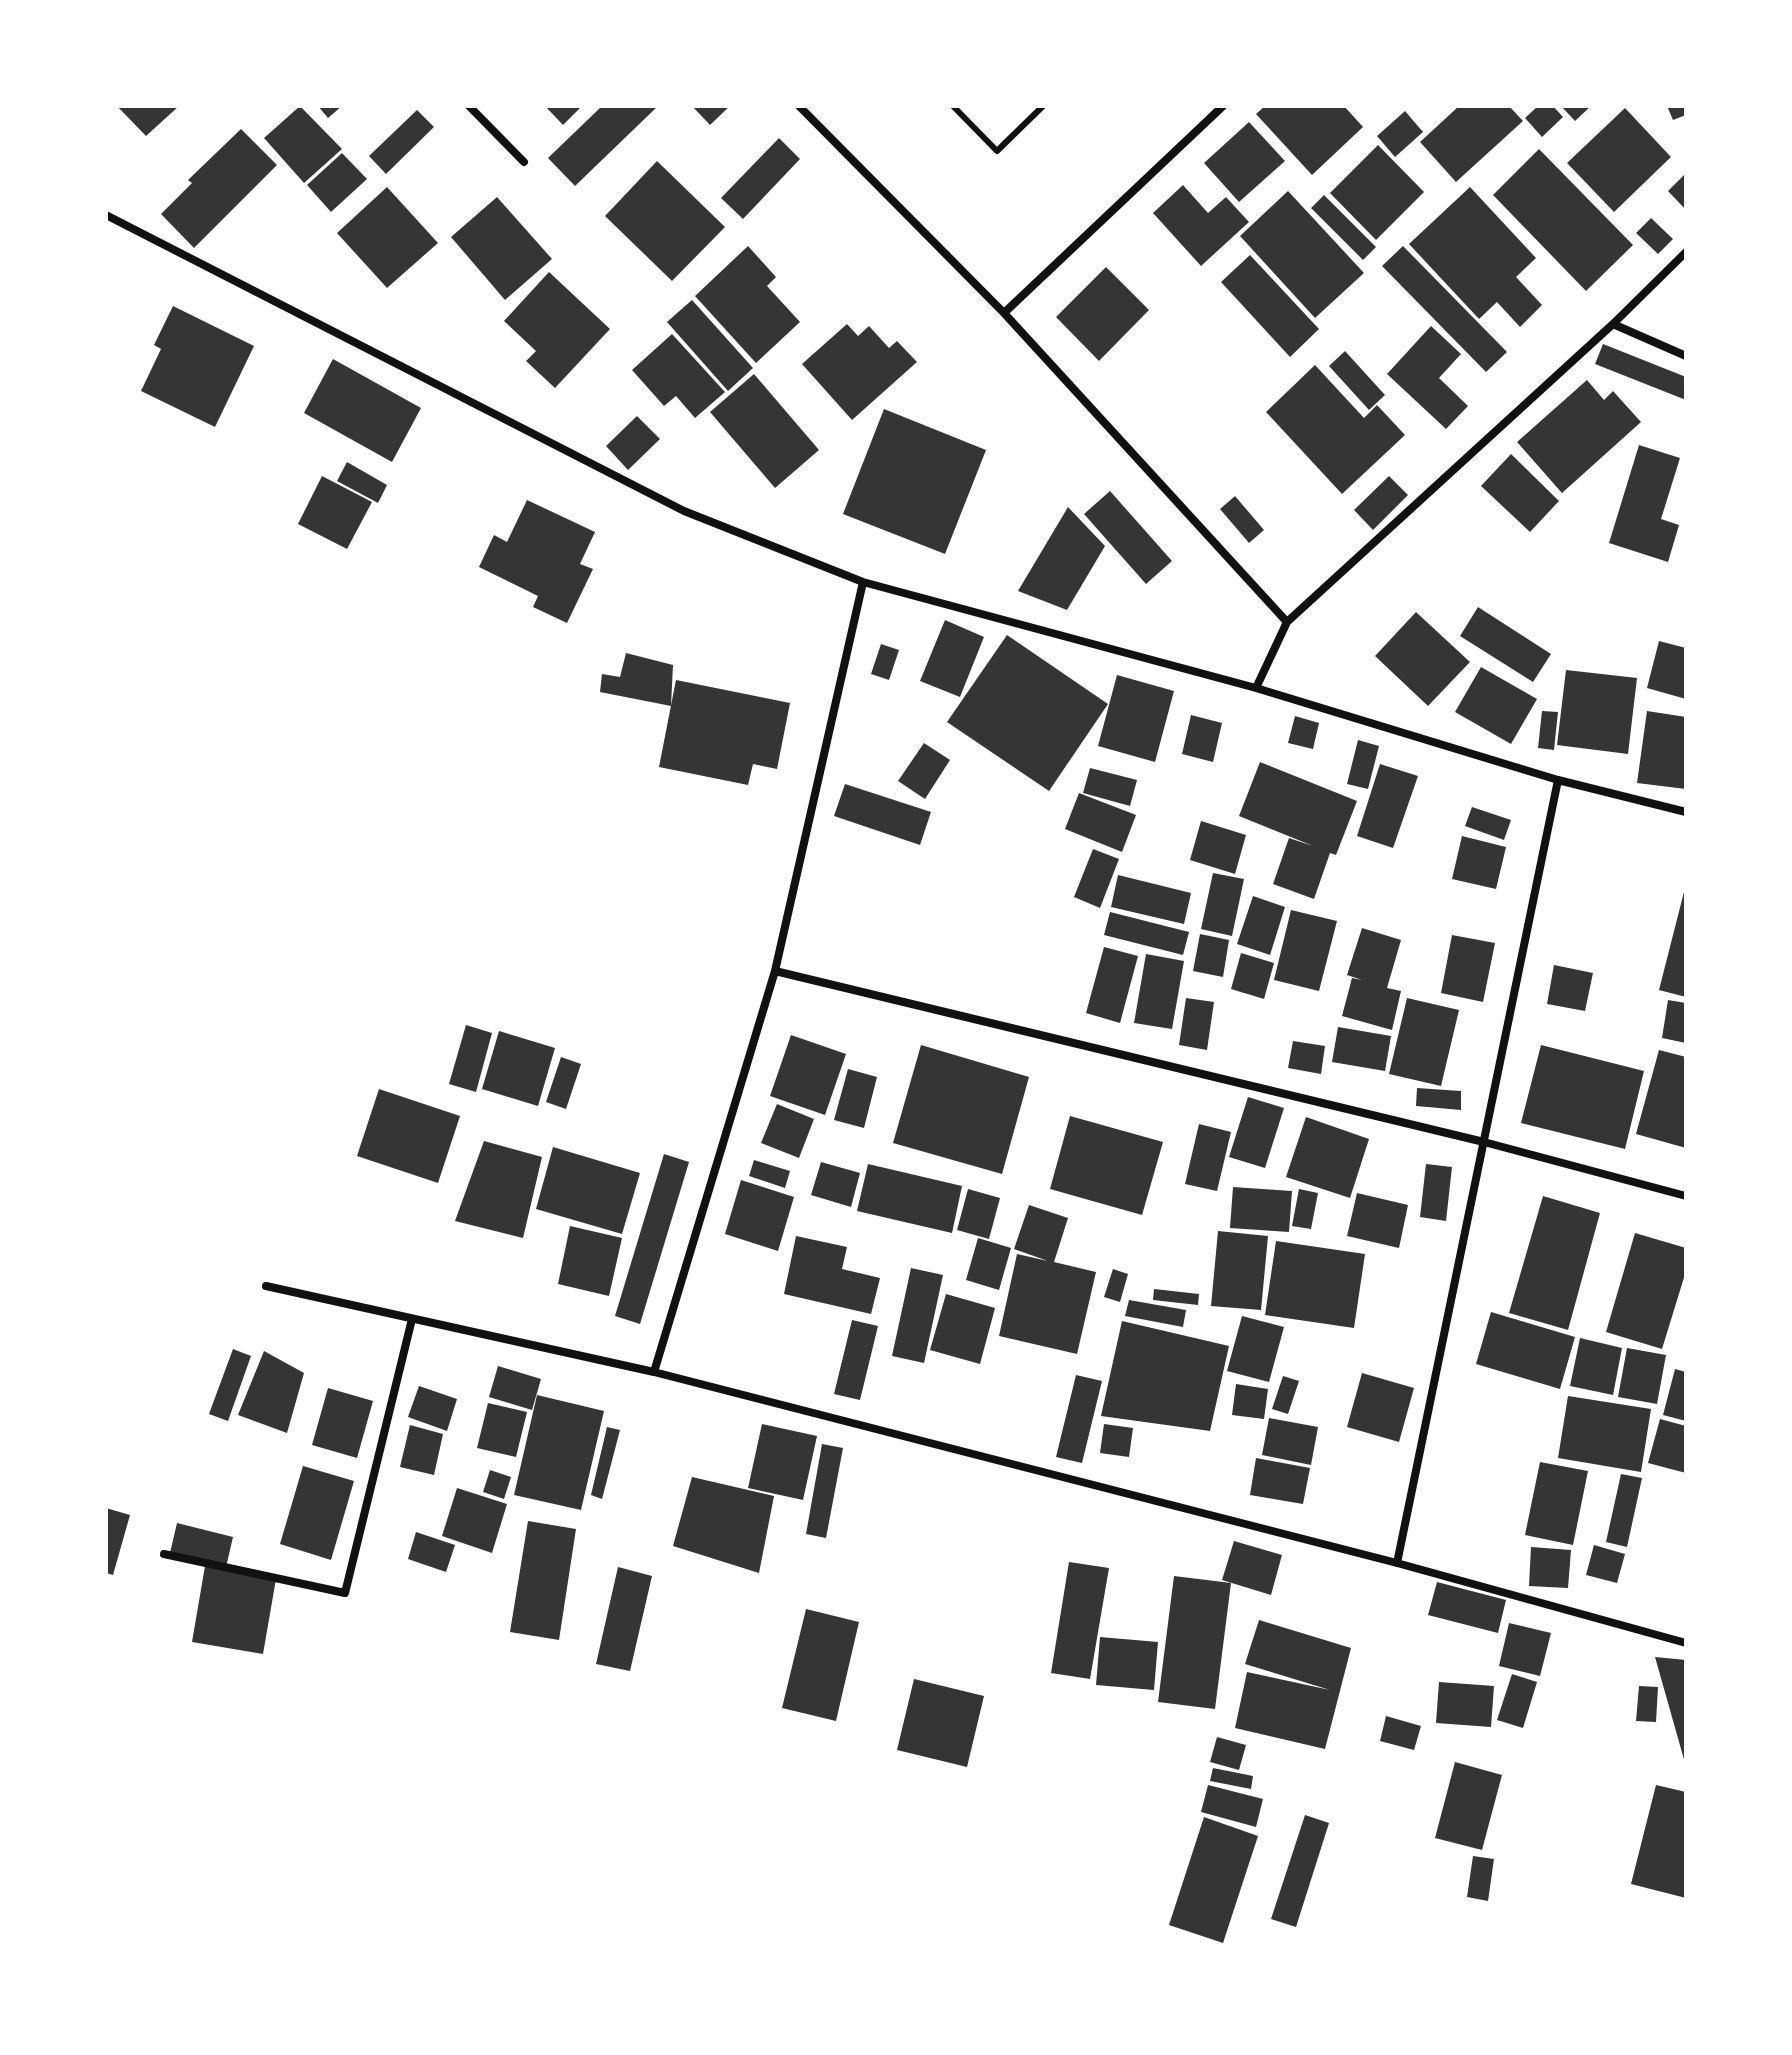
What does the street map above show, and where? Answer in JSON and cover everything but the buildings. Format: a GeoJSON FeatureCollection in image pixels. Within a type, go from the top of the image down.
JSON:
{"type":"FeatureCollection","features":[{"type":"Feature","properties":{"kind":"street"},"geometry":{"type":"LineString","coordinates":[[469,106],[524,162]]}},
{"type":"Feature","properties":{"kind":"street"},"geometry":{"type":"LineString","coordinates":[[799,106],[1004,313],[1287,622]]}},
{"type":"Feature","properties":{"kind":"street"},"geometry":{"type":"LineString","coordinates":[[1004,313],[1223,106]]}},
{"type":"Feature","properties":{"kind":"street"},"geometry":{"type":"LineString","coordinates":[[106,215],[684,511],[863,582],[1256,688],[1558,780],[1686,812]]}},
{"type":"Feature","properties":{"kind":"street"},"geometry":{"type":"LineString","coordinates":[[1256,688],[1287,622],[1613,324],[1686,252]]}},
{"type":"Feature","properties":{"kind":"street"},"geometry":{"type":"LineString","coordinates":[[1613,324],[1686,356]]}},
{"type":"Feature","properties":{"kind":"street"},"geometry":{"type":"LineString","coordinates":[[654,1372],[775,971],[863,582]]}},
{"type":"Feature","properties":{"kind":"street"},"geometry":{"type":"LineString","coordinates":[[1397,1563],[1558,780]]}},
{"type":"Feature","properties":{"kind":"street"},"geometry":{"type":"LineString","coordinates":[[775,971],[1484,1142],[1686,1196]]}},
{"type":"Feature","properties":{"kind":"street"},"geometry":{"type":"LineString","coordinates":[[266,1286],[654,1372],[1397,1563],[1686,1643]]}},
{"type":"Feature","properties":{"kind":"street"},"geometry":{"type":"LineString","coordinates":[[164,1554],[345,1593],[412,1319]]}},
{"type":"Feature","properties":{"kind":"lane"},"geometry":{"type":"LineString","coordinates":[[953,106],[997,151],[1043,106]]}}]}
